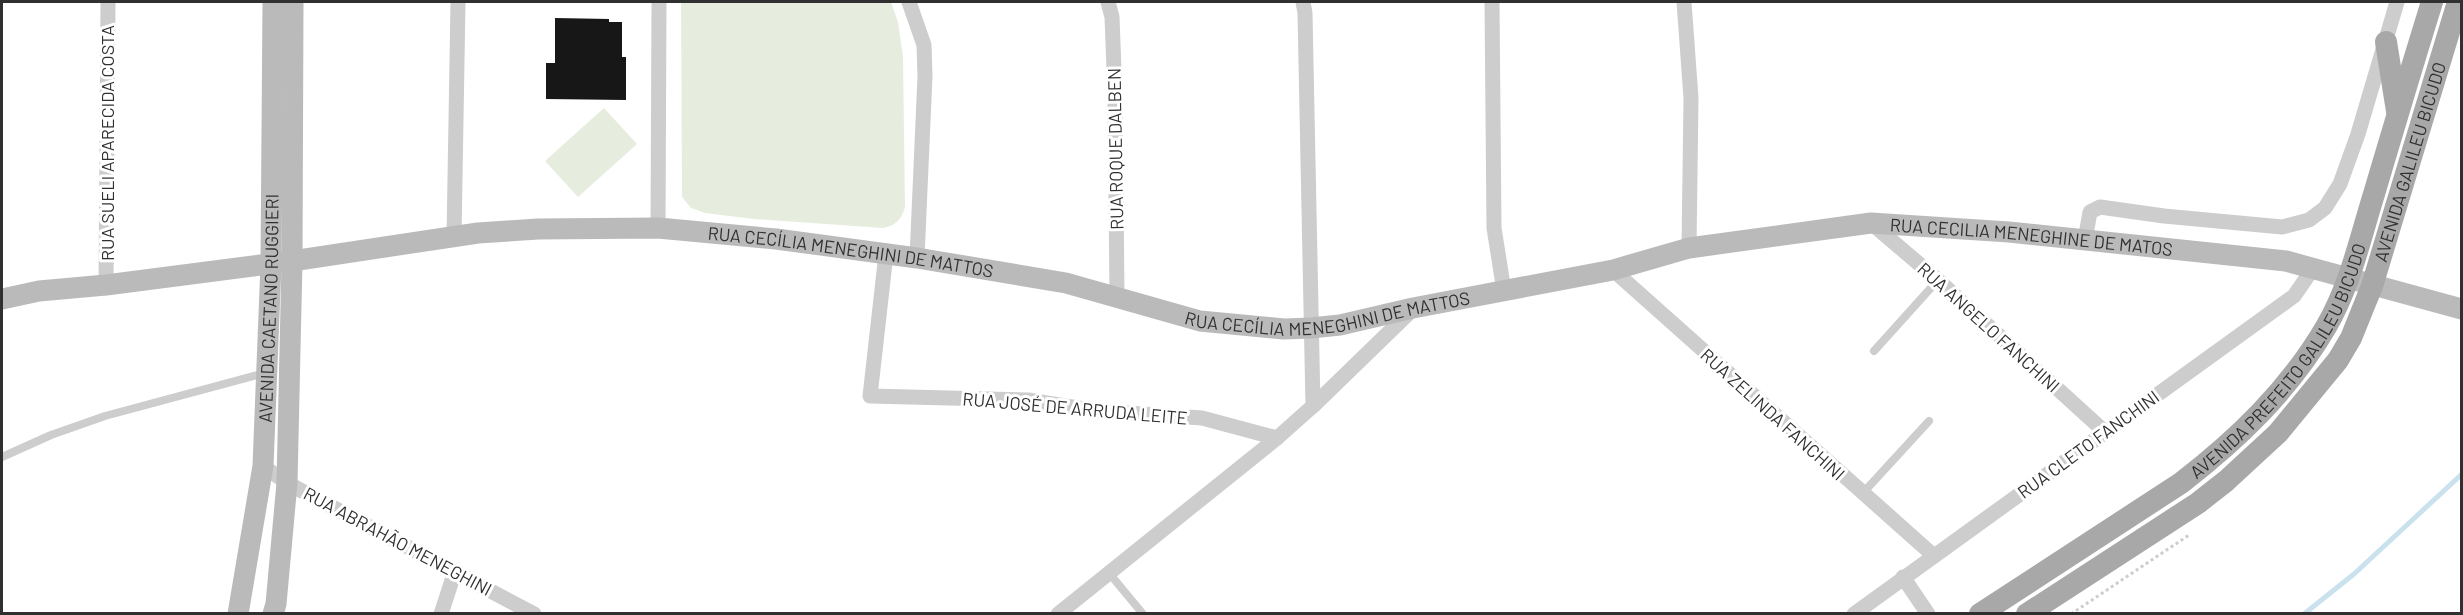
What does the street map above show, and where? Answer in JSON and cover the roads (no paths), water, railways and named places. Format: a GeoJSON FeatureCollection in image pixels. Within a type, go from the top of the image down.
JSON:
{"type":"FeatureCollection","features":[{"type":"Feature","properties":{"kind":"main road","name":"AVENIDA PREFEITO GALILEU BICUDO"},"geometry":{"type":"LineString","coordinates":[[1980,614],[2181,483],[2261,414],[2298,369],[2326,326],[2349,278],[2432,2]]}},
{"type":"Feature","properties":{"kind":"main road","name":"AVENIDA GALILEU BICUDO"},"geometry":{"type":"LineString","coordinates":[[2372,286],[2458,2]]}},
{"type":"Feature","properties":{"kind":"main road"},"geometry":{"type":"LineString","coordinates":[[2386,42],[2397,115]]}},
{"type":"Feature","properties":{"kind":"main road","name":"AVENIDA PREFEITO GALILEU BICUDO"},"geometry":{"type":"LineString","coordinates":[[2027,614],[2198,503],[2247,464],[2278,433],[2338,360],[2372,286]]}},
{"type":"Feature","properties":{"kind":"street","name":"RUA SUELI APARECIDA COSTA"},"geometry":{"type":"LineString","coordinates":[[106,285],[108,2]]}},
{"type":"Feature","properties":{"kind":"street","name":"AVENIDA CAETANO RUGGIERI"},"geometry":{"type":"LineString","coordinates":[[273,2],[287,483],[276,604],[273,614]]}},
{"type":"Feature","properties":{"kind":"street","name":"AVENIDA CAETANO RUGGIERI"},"geometry":{"type":"LineString","coordinates":[[238,614],[263,466],[267,373],[281,262],[293,2]]}},
{"type":"Feature","properties":{"kind":"street"},"geometry":{"type":"LineString","coordinates":[[454,237],[458,2]]}},
{"type":"Feature","properties":{"kind":"street"},"geometry":{"type":"LineString","coordinates":[[658,228],[659,2]]}},
{"type":"Feature","properties":{"kind":"street"},"geometry":{"type":"LineString","coordinates":[[909,2],[924,45],[925,76],[917,258]]}},
{"type":"Feature","properties":{"kind":"street","name":"RUA ROQUE DALBEN"},"geometry":{"type":"LineString","coordinates":[[1108,2],[1112,17],[1115,96],[1117,296]]}},
{"type":"Feature","properties":{"kind":"street"},"geometry":{"type":"LineString","coordinates":[[1303,2],[1313,406]]}},
{"type":"Feature","properties":{"kind":"street"},"geometry":{"type":"LineString","coordinates":[[1492,2],[1494,228],[1504,291]]}},
{"type":"Feature","properties":{"kind":"street"},"geometry":{"type":"LineString","coordinates":[[1684,2],[1690,98],[1689,248]]}},
{"type":"Feature","properties":{"kind":"street"},"geometry":{"type":"LineString","coordinates":[[2085,240],[2090,212],[2100,207],[2164,216],[2282,227],[2309,220],[2325,208],[2340,183],[2358,134],[2386,42],[2395,2]]}},
{"type":"Feature","properties":{"kind":"street","name":"RUA CECILIA MENEGHINE DE MATOS"},"geometry":{"type":"LineString","coordinates":[[1689,248],[1871,224],[2009,232],[2286,261],[2462,309]]}},
{"type":"Feature","properties":{"kind":"street","name":"RUA ANGELO FANCHINI"},"geometry":{"type":"LineString","coordinates":[[1871,224],[1938,280],[2105,432]]}},
{"type":"Feature","properties":{"kind":"street","name":"RUA CECÍLIA MENEGHINI DE MATTOS"},"geometry":{"type":"LineString","coordinates":[[2,299],[39,291],[106,285],[454,237],[538,229],[658,228],[776,239],[917,258],[1066,283],[1200,321],[1311,328],[1340,325],[1413,308],[1613,270],[1689,248]]}},
{"type":"Feature","properties":{"kind":"street","name":"RUA JOSÉ DE ARRUDA LEITE"},"geometry":{"type":"LineString","coordinates":[[886,254],[870,396],[1028,400],[1097,411],[1202,418],[1277,438]]}},
{"type":"Feature","properties":{"kind":"street","name":"RUA CLETO FANCHINI"},"geometry":{"type":"LineString","coordinates":[[1854,614],[2294,296],[2314,267]]}},
{"type":"Feature","properties":{"kind":"street","name":"RUA ZELINDA FANCHINI"},"geometry":{"type":"LineString","coordinates":[[1613,270],[1862,494],[1934,555]]}},
{"type":"Feature","properties":{"kind":"street"},"geometry":{"type":"LineString","coordinates":[[1058,614],[1277,438],[1413,308]]}},
{"type":"Feature","properties":{"kind":"street","name":"RUA ABRAHÃO MENEGHINI"},"geometry":{"type":"LineString","coordinates":[[263,466],[287,483],[534,614]]}},
{"type":"Feature","properties":{"kind":"street"},"geometry":{"type":"LineString","coordinates":[[441,614],[455,571]]}},
{"type":"Feature","properties":{"kind":"street"},"geometry":{"type":"LineString","coordinates":[[1903,577],[1928,614]]}},
{"type":"Feature","properties":{"kind":"lane"},"geometry":{"type":"LineString","coordinates":[[1874,351],[1938,280]]}},
{"type":"Feature","properties":{"kind":"lane"},"geometry":{"type":"LineString","coordinates":[[2,457],[51,435],[105,416],[267,373]]}},
{"type":"Feature","properties":{"kind":"lane"},"geometry":{"type":"LineString","coordinates":[[1862,494],[1929,421]]}},
{"type":"Feature","properties":{"kind":"lane"},"geometry":{"type":"LineString","coordinates":[[1109,573],[1143,614]]}},
{"type":"Feature","properties":{"kind":"waterway"},"geometry":{"type":"LineString","coordinates":[[2304,614],[2354,574],[2462,474]]}}]}
